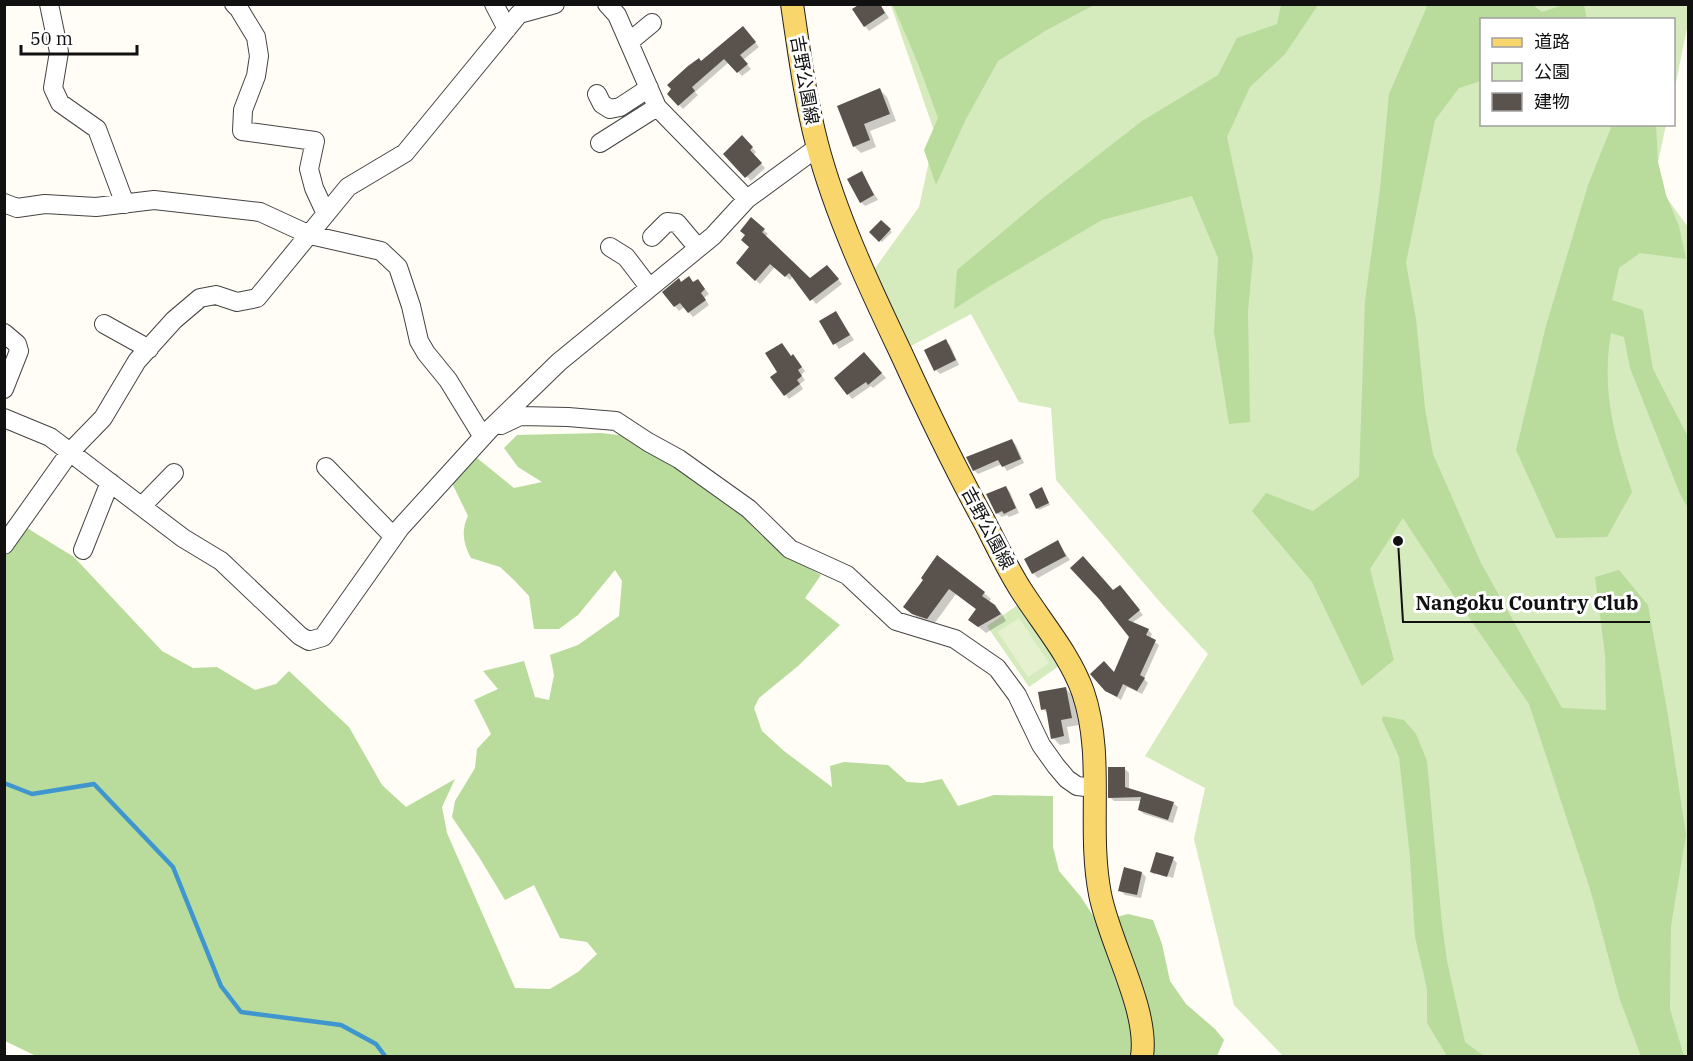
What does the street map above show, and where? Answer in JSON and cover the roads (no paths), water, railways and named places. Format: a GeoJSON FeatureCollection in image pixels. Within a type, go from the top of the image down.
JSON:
{"type":"FeatureCollection","features":[{"type":"Feature","properties":{"kind":"main road","name":"吉野公園線"},"geometry":{"type":"LineString","coordinates":[[792,4],[809,110],[818,147],[853,249],[946,449],[1020,588],[1075,673],[1088,713],[1093,740],[1094,845],[1100,893],[1109,931],[1136,1004],[1142,1028],[1142,1056]]}},
{"type":"Feature","properties":{"kind":"street"},"geometry":{"type":"LineString","coordinates":[[49,4],[59,52],[53,88],[60,103],[97,129],[125,204]]}},
{"type":"Feature","properties":{"kind":"street"},"geometry":{"type":"LineString","coordinates":[[494,4],[507,29]]}},
{"type":"Feature","properties":{"kind":"street"},"geometry":{"type":"LineString","coordinates":[[4,545],[70,452],[103,418],[137,362],[174,320],[200,298],[216,295],[237,302],[257,298],[348,187],[405,153],[519,14],[555,4]]}},
{"type":"Feature","properties":{"kind":"street"},"geometry":{"type":"LineString","coordinates":[[606,4],[618,15],[657,107],[747,199]]}},
{"type":"Feature","properties":{"kind":"street"},"geometry":{"type":"LineString","coordinates":[[240,6],[256,37],[259,56],[256,76],[243,110],[242,130],[315,141],[309,169],[314,188],[326,214]]}},
{"type":"Feature","properties":{"kind":"street"},"geometry":{"type":"LineString","coordinates":[[629,42],[652,23]]}},
{"type":"Feature","properties":{"kind":"street"},"geometry":{"type":"LineString","coordinates":[[597,94],[602,104],[610,109],[620,107],[649,88]]}},
{"type":"Feature","properties":{"kind":"street"},"geometry":{"type":"LineString","coordinates":[[600,143],[657,107]]}},
{"type":"Feature","properties":{"kind":"street"},"geometry":{"type":"LineString","coordinates":[[4,418],[50,437],[183,538],[221,561],[300,636],[309,641],[323,637],[393,536],[487,433],[559,362],[713,236],[747,199],[818,147]]}},
{"type":"Feature","properties":{"kind":"street"},"geometry":{"type":"LineString","coordinates":[[4,203],[17,208],[45,204],[96,207],[154,201],[260,212],[310,235],[381,251],[398,267],[411,306],[419,341],[487,433]]}},
{"type":"Feature","properties":{"kind":"street"},"geometry":{"type":"LineString","coordinates":[[652,237],[667,222],[677,223],[698,248]]}},
{"type":"Feature","properties":{"kind":"street"},"geometry":{"type":"LineString","coordinates":[[610,247],[626,257],[649,287]]}},
{"type":"Feature","properties":{"kind":"street"},"geometry":{"type":"LineString","coordinates":[[104,324],[149,349]]}},
{"type":"Feature","properties":{"kind":"street"},"geometry":{"type":"LineString","coordinates":[[4,333],[17,344],[19,351],[4,389]]}},
{"type":"Feature","properties":{"kind":"street"},"geometry":{"type":"LineString","coordinates":[[487,433],[520,416],[616,421],[680,459],[740,503],[790,549],[847,575],[896,621],[955,639],[997,668],[1017,694],[1041,745],[1056,766],[1067,779],[1077,786],[1095,788]]}},
{"type":"Feature","properties":{"kind":"street"},"geometry":{"type":"LineString","coordinates":[[326,467],[393,536]]}},
{"type":"Feature","properties":{"kind":"street"},"geometry":{"type":"LineString","coordinates":[[142,506],[174,473]]}},
{"type":"Feature","properties":{"kind":"street"},"geometry":{"type":"LineString","coordinates":[[83,550],[110,483]]}},
{"type":"Feature","properties":{"kind":"waterway"},"geometry":{"type":"LineString","coordinates":[[4,783],[32,794],[94,784],[173,867],[221,986],[241,1012],[341,1025],[376,1044],[385,1056]]}},
{"type":"Feature","properties":{"kind":"place","name":"Nangoku Country Club"},"geometry":{"type":"Point","coordinates":[1398,541]}}]}
